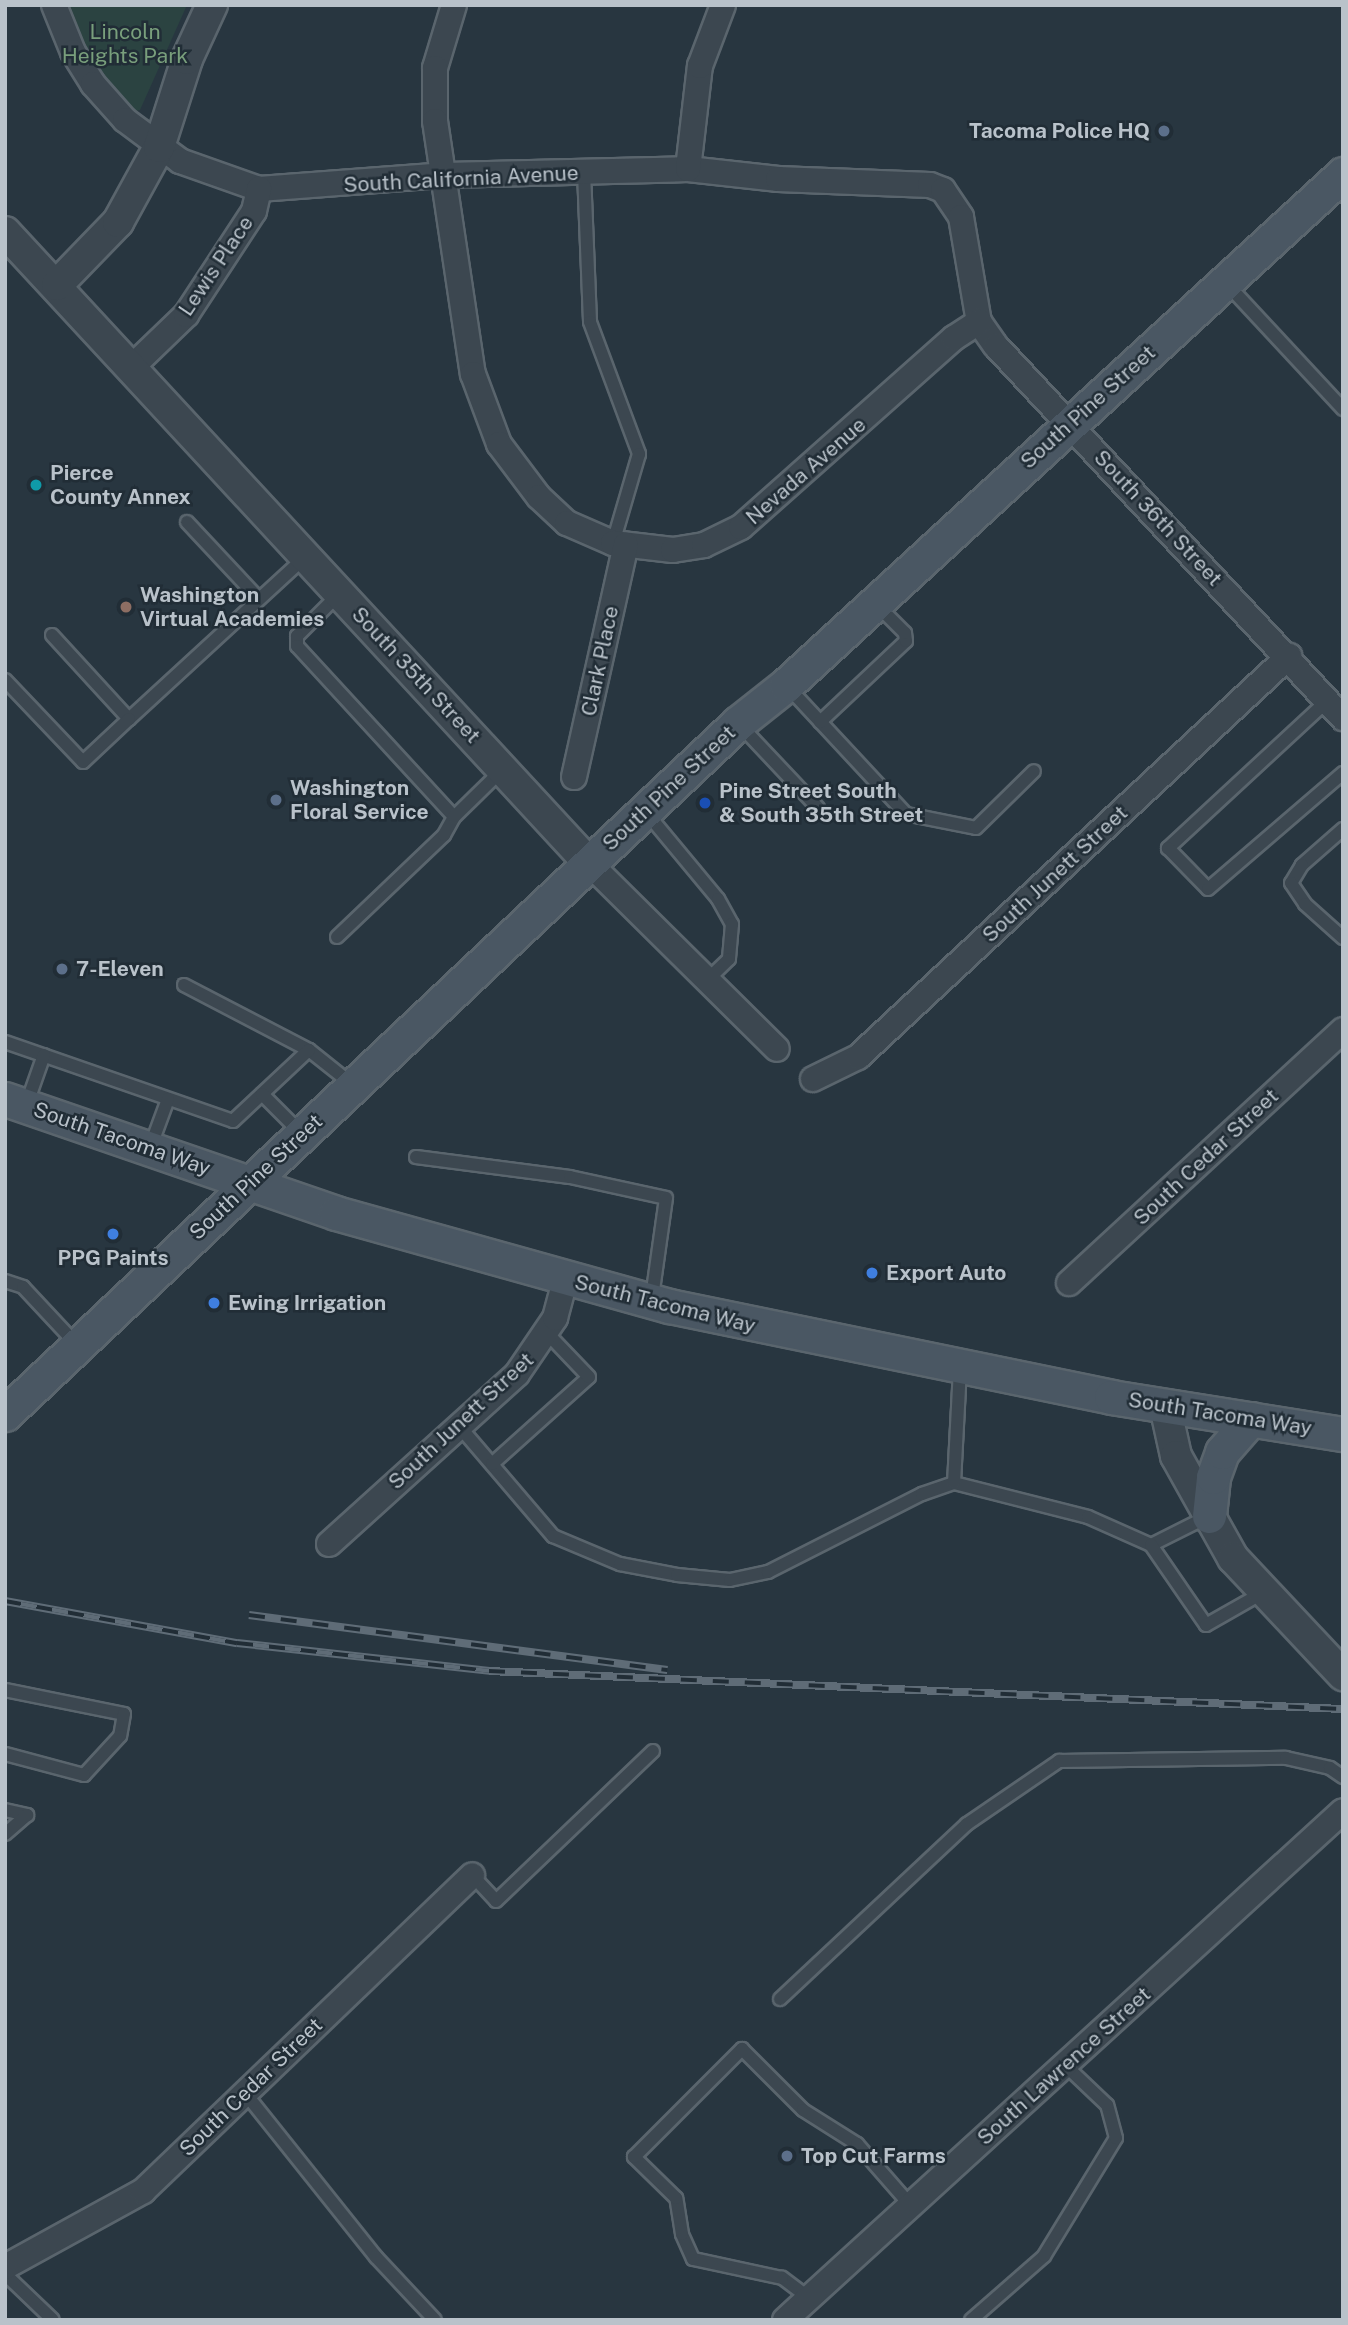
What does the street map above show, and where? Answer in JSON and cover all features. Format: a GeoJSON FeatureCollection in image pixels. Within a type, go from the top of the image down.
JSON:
{"type":"FeatureCollection","features":[{"type":"Feature","properties":{"kind":"main road","name":"South Pine Street"},"geometry":{"type":"LineString","coordinates":[[5,1414],[738,723],[786,685],[1343,174]]}},
{"type":"Feature","properties":{"kind":"main road","name":"South Tacoma Way"},"geometry":{"type":"LineString","coordinates":[[16,1102],[249,1183],[565,1280],[651,1302],[1165,1406],[1343,1434]]}},
{"type":"Feature","properties":{"kind":"main road"},"geometry":{"type":"LineString","coordinates":[[1209,1516],[1213,1477],[1222,1452],[1251,1419]]}},
{"type":"Feature","properties":{"kind":"street","name":"South California Avenue"},"geometry":{"type":"LineString","coordinates":[[54,5],[73,52],[93,85],[125,120],[159,147],[202,171],[259,189],[446,176],[688,169],[778,179],[929,185],[949,195],[961,217],[979,322]]}},
{"type":"Feature","properties":{"kind":"street"},"geometry":{"type":"LineString","coordinates":[[57,285],[118,222],[159,147],[187,59],[212,5]]}},
{"type":"Feature","properties":{"kind":"street","name":"Nevada Avenue"},"geometry":{"type":"LineString","coordinates":[[454,5],[435,68],[435,121],[446,176],[455,274],[482,409],[499,444],[539,497],[567,523],[620,544],[673,550],[704,545],[741,527],[954,338],[979,322]]}},
{"type":"Feature","properties":{"kind":"street"},"geometry":{"type":"LineString","coordinates":[[688,169],[700,66],[723,5]]}},
{"type":"Feature","properties":{"kind":"street","name":"Lewis Place"},"geometry":{"type":"LineString","coordinates":[[133,366],[186,315],[254,211],[259,189]]}},
{"type":"Feature","properties":{"kind":"street","name":"South 35th Street"},"geometry":{"type":"LineString","coordinates":[[5,232],[133,366],[589,863],[705,982],[777,1049]]}},
{"type":"Feature","properties":{"kind":"street","name":"South 36th Street"},"geometry":{"type":"LineString","coordinates":[[979,322],[1335,709]]}},
{"type":"Feature","properties":{"kind":"street","name":"Clark Place"},"geometry":{"type":"LineString","coordinates":[[574,777],[620,544]]}},
{"type":"Feature","properties":{"kind":"street","name":"South Junett Street"},"geometry":{"type":"LineString","coordinates":[[813,1079],[858,1057],[1289,656]]}},
{"type":"Feature","properties":{"kind":"street","name":"South Cedar Street"},"geometry":{"type":"LineString","coordinates":[[1069,1283],[1343,1030]]}},
{"type":"Feature","properties":{"kind":"street","name":"South Junett Street"},"geometry":{"type":"LineString","coordinates":[[329,1544],[517,1374],[547,1333],[565,1280]]}},
{"type":"Feature","properties":{"kind":"street"},"geometry":{"type":"LineString","coordinates":[[1165,1406],[1176,1456],[1233,1558],[1343,1675]]}},
{"type":"Feature","properties":{"kind":"street","name":"South Lawrence Street"},"geometry":{"type":"LineString","coordinates":[[789,2318],[1343,1811]]}},
{"type":"Feature","properties":{"kind":"street","name":"South Cedar Street"},"geometry":{"type":"LineString","coordinates":[[5,2267],[143,2191],[472,1875]]}},
{"type":"Feature","properties":{"kind":"lane"},"geometry":{"type":"LineString","coordinates":[[583,172],[590,322],[639,454],[620,544]]}},
{"type":"Feature","properties":{"kind":"lane"},"geometry":{"type":"LineString","coordinates":[[1225,282],[1343,409]]}},
{"type":"Feature","properties":{"kind":"lane"},"geometry":{"type":"LineString","coordinates":[[187,522],[259,599]]}},
{"type":"Feature","properties":{"kind":"lane"},"geometry":{"type":"LineString","coordinates":[[5,680],[83,762],[306,556]]}},
{"type":"Feature","properties":{"kind":"lane"},"geometry":{"type":"LineString","coordinates":[[340,593],[297,636],[297,646],[454,817]]}},
{"type":"Feature","properties":{"kind":"lane"},"geometry":{"type":"LineString","coordinates":[[820,722],[906,641],[905,633],[875,603]]}},
{"type":"Feature","properties":{"kind":"lane"},"geometry":{"type":"LineString","coordinates":[[52,635],[129,719]]}},
{"type":"Feature","properties":{"kind":"lane"},"geometry":{"type":"LineString","coordinates":[[786,685],[905,814],[976,828],[1034,771]]}},
{"type":"Feature","properties":{"kind":"lane"},"geometry":{"type":"LineString","coordinates":[[1335,709],[1168,848],[1208,889],[1343,773]]}},
{"type":"Feature","properties":{"kind":"lane"},"geometry":{"type":"LineString","coordinates":[[738,723],[818,808]]}},
{"type":"Feature","properties":{"kind":"lane"},"geometry":{"type":"LineString","coordinates":[[337,937],[444,835],[454,817],[502,770]]}},
{"type":"Feature","properties":{"kind":"lane"},"geometry":{"type":"LineString","coordinates":[[645,810],[718,899],[732,924],[729,959],[705,982]]}},
{"type":"Feature","properties":{"kind":"lane"},"geometry":{"type":"LineString","coordinates":[[1343,829],[1301,865],[1291,883],[1305,904],[1343,938]]}},
{"type":"Feature","properties":{"kind":"lane"},"geometry":{"type":"LineString","coordinates":[[184,985],[309,1050],[353,1085]]}},
{"type":"Feature","properties":{"kind":"lane"},"geometry":{"type":"LineString","coordinates":[[5,1042],[233,1121],[309,1050]]}},
{"type":"Feature","properties":{"kind":"lane"},"geometry":{"type":"LineString","coordinates":[[16,1102],[44,1055]]}},
{"type":"Feature","properties":{"kind":"lane"},"geometry":{"type":"LineString","coordinates":[[262,1094],[301,1134]]}},
{"type":"Feature","properties":{"kind":"lane"},"geometry":{"type":"LineString","coordinates":[[150,1148],[168,1099]]}},
{"type":"Feature","properties":{"kind":"lane"},"geometry":{"type":"LineString","coordinates":[[416,1157],[570,1177],[666,1198],[651,1302]]}},
{"type":"Feature","properties":{"kind":"lane"},"geometry":{"type":"LineString","coordinates":[[5,1281],[23,1287],[78,1345]]}},
{"type":"Feature","properties":{"kind":"lane"},"geometry":{"type":"LineString","coordinates":[[492,1464],[589,1377],[547,1333]]}},
{"type":"Feature","properties":{"kind":"lane"},"geometry":{"type":"LineString","coordinates":[[954,1483],[960,1364]]}},
{"type":"Feature","properties":{"kind":"lane"},"geometry":{"type":"LineString","coordinates":[[460,1426],[553,1536],[620,1564],[730,1580],[768,1572],[922,1494],[954,1483],[1088,1517],[1151,1545],[1206,1625],[1265,1591]]}},
{"type":"Feature","properties":{"kind":"lane"},"geometry":{"type":"LineString","coordinates":[[1151,1545],[1209,1516]]}},
{"type":"Feature","properties":{"kind":"lane"},"geometry":{"type":"LineString","coordinates":[[5,1690],[124,1714],[120,1736],[84,1775],[5,1754]]}},
{"type":"Feature","properties":{"kind":"lane"},"geometry":{"type":"LineString","coordinates":[[472,1875],[496,1901],[653,1751]]}},
{"type":"Feature","properties":{"kind":"lane"},"geometry":{"type":"LineString","coordinates":[[780,2000],[967,1824],[1059,1761],[1286,1758],[1330,1768],[1343,1777]]}},
{"type":"Feature","properties":{"kind":"lane"},"geometry":{"type":"LineString","coordinates":[[5,1810],[27,1815],[5,1834]]}},
{"type":"Feature","properties":{"kind":"lane"},"geometry":{"type":"LineString","coordinates":[[809,2298],[782,2278],[693,2259],[676,2198],[634,2157],[742,2049],[803,2110],[857,2144],[911,2206]]}},
{"type":"Feature","properties":{"kind":"lane"},"geometry":{"type":"LineString","coordinates":[[971,2320],[1044,2256],[1116,2138],[1107,2105],[1065,2065]]}},
{"type":"Feature","properties":{"kind":"lane"},"geometry":{"type":"LineString","coordinates":[[245,2093],[376,2257],[435,2320]]}},
{"type":"Feature","properties":{"kind":"lane"},"geometry":{"type":"LineString","coordinates":[[5,2274],[53,2320]]}},
{"type":"Feature","properties":{"kind":"green space","name":"Lincoln Heights Park"},"geometry":{"type":"Polygon","coordinates":[[[62,5],[187,5],[140,110],[128,113],[99,80],[62,5]]]}},
{"type":"Feature","properties":{"kind":"railway"},"geometry":{"type":"LineString","coordinates":[[5,1601],[237,1643],[489,1671],[1343,1709]]}},
{"type":"Feature","properties":{"kind":"railway"},"geometry":{"type":"LineString","coordinates":[[249,1615],[667,1670]]}},
{"type":"Feature","properties":{"kind":"place","name":"Tacoma Police HQ"},"geometry":{"type":"Point","coordinates":[1164,131]}},
{"type":"Feature","properties":{"kind":"place","name":"Pierce County Annex"},"geometry":{"type":"Point","coordinates":[36,485]}},
{"type":"Feature","properties":{"kind":"place","name":"Washington Virtual Academies"},"geometry":{"type":"Point","coordinates":[126,607]}},
{"type":"Feature","properties":{"kind":"place","name":"Washington Floral Service"},"geometry":{"type":"Point","coordinates":[276,800]}},
{"type":"Feature","properties":{"kind":"place","name":"Pine Street South & South 35th Street"},"geometry":{"type":"Point","coordinates":[705,803]}},
{"type":"Feature","properties":{"kind":"place","name":"7-Eleven"},"geometry":{"type":"Point","coordinates":[62,969]}},
{"type":"Feature","properties":{"kind":"place","name":"PPG Paints"},"geometry":{"type":"Point","coordinates":[113,1234]}},
{"type":"Feature","properties":{"kind":"place","name":"Export Auto"},"geometry":{"type":"Point","coordinates":[872,1273]}},
{"type":"Feature","properties":{"kind":"place","name":"Ewing Irrigation"},"geometry":{"type":"Point","coordinates":[214,1303]}},
{"type":"Feature","properties":{"kind":"place","name":"Top Cut Farms"},"geometry":{"type":"Point","coordinates":[787,2156]}}]}
